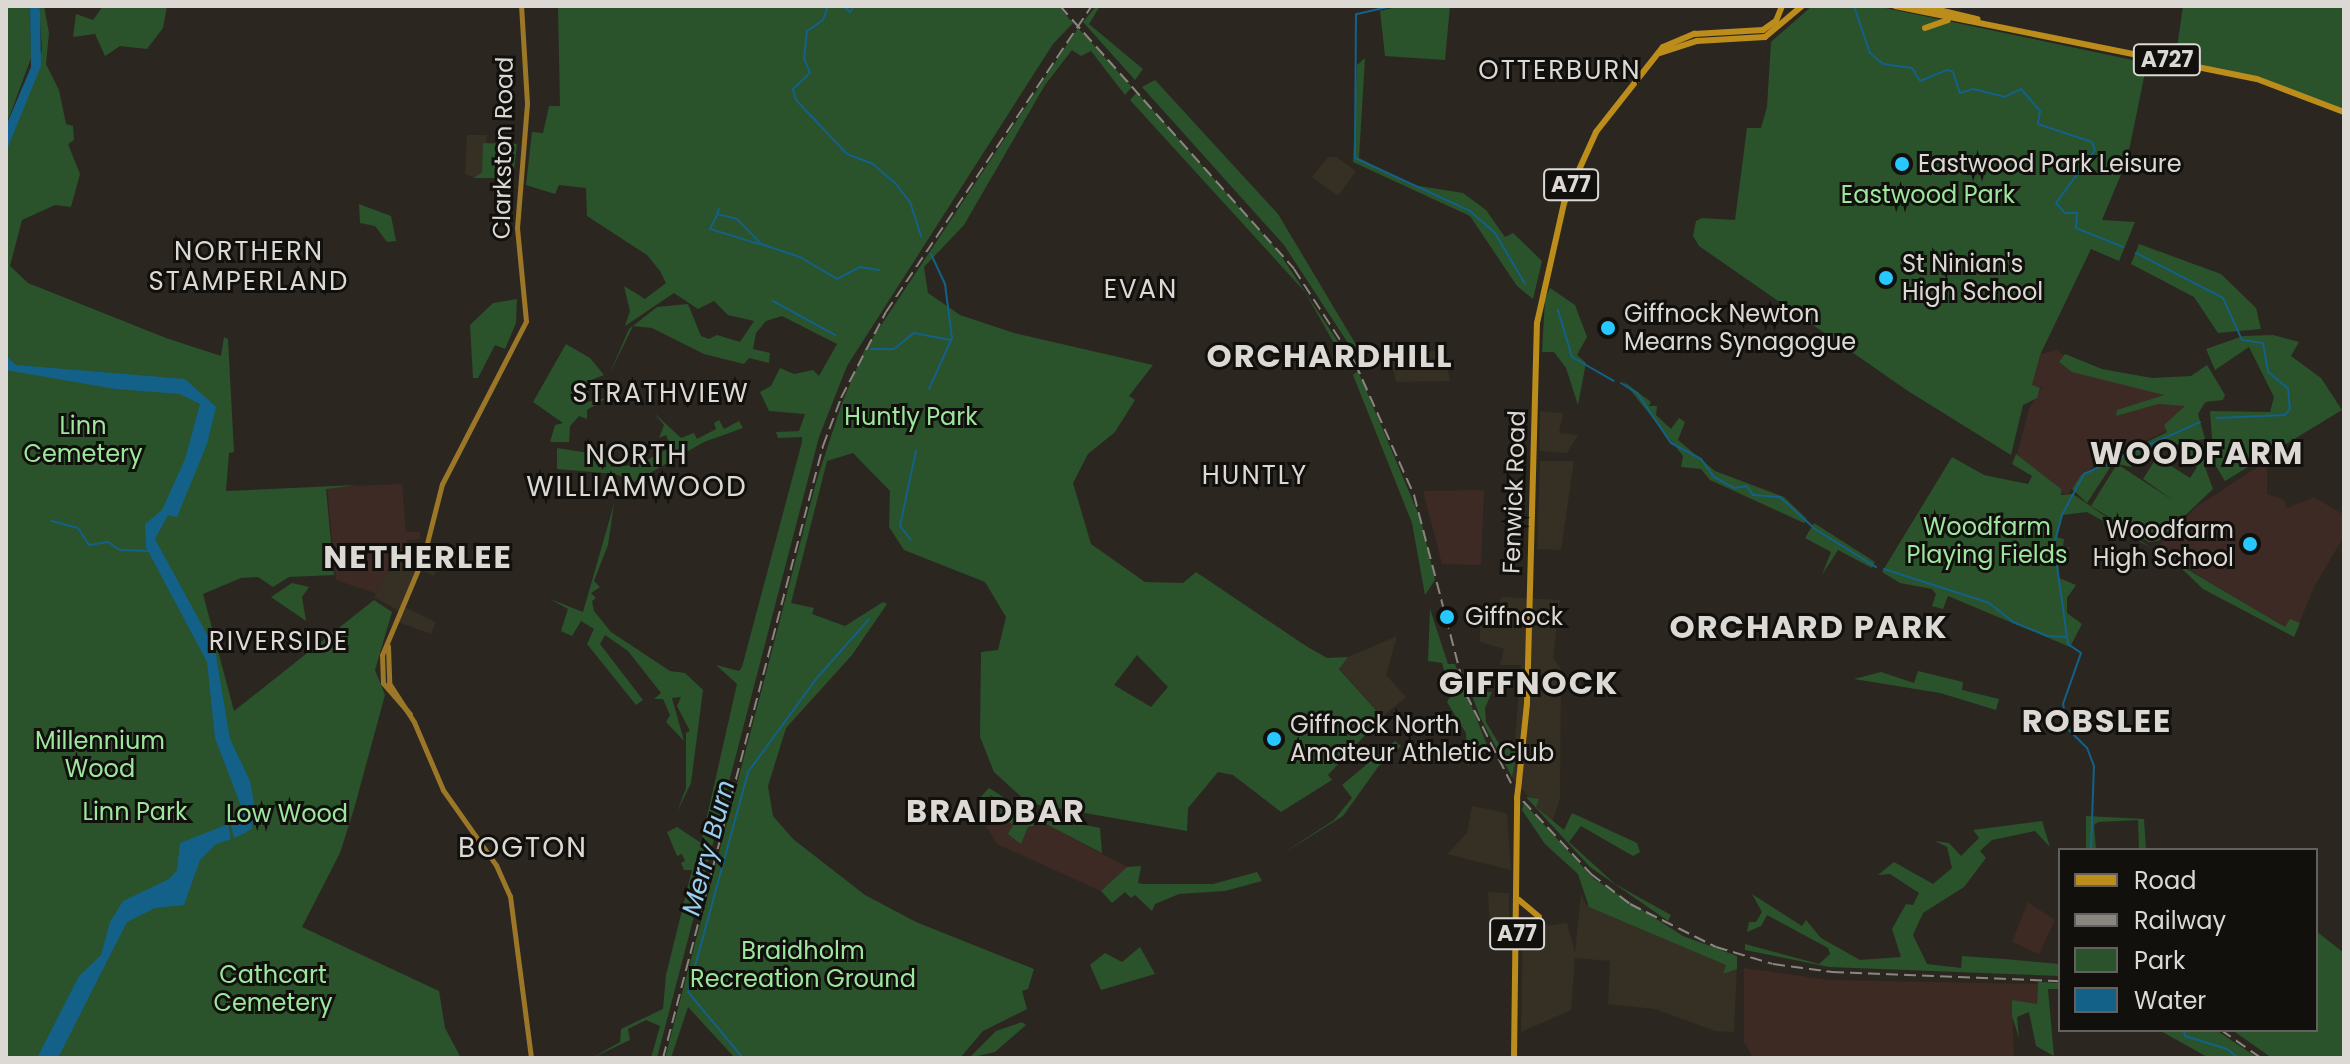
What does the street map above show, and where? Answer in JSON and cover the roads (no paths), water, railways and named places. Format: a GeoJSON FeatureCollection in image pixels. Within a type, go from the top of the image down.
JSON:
{"type":"FeatureCollection","features":[{"type":"Feature","properties":{"kind":"main road","name":"Clarkston Road"},"geometry":{"type":"LineString","coordinates":[[521,6],[527,103],[517,228],[526,321],[442,484],[424,555],[389,637],[387,678],[410,714],[443,790],[496,865],[510,896],[531,1058]]}},
{"type":"Feature","properties":{"kind":"main road","name":"Fenwick Road"},"geometry":{"type":"LineString","coordinates":[[1514,1058],[1517,798],[1527,708],[1537,330],[1544,280],[1564,203],[1587,149],[1618,100],[1657,54],[1666,44],[1694,34],[1763,30],[1776,21],[1782,6]]}},
{"type":"Feature","properties":{"kind":"main road"},"geometry":{"type":"LineString","coordinates":[[1657,54],[1697,41],[1765,37],[1802,6]]}},
{"type":"Feature","properties":{"kind":"main road"},"geometry":{"type":"LineString","coordinates":[[1895,6],[1985,22]]}},
{"type":"Feature","properties":{"kind":"main road","name":"A727"},"geometry":{"type":"LineString","coordinates":[[1922,6],[2269,82],[2344,112]]}},
{"type":"Feature","properties":{"kind":"main road"},"geometry":{"type":"LineString","coordinates":[[1925,28],[1942,20],[1971,20]]}},
{"type":"Feature","properties":{"kind":"main road"},"geometry":{"type":"LineString","coordinates":[[1517,897],[1539,917]]}},
{"type":"Feature","properties":{"kind":"water"},"geometry":{"type":"Polygon","coordinates":[[[30,6],[39,6],[40,11],[41,66],[6,152],[6,126],[31,67],[30,6]]]}},
{"type":"Feature","properties":{"kind":"water"},"geometry":{"type":"Polygon","coordinates":[[[6,356],[16,365],[185,379],[216,407],[207,444],[177,517],[168,515],[155,539],[215,649],[230,739],[250,781],[255,809],[252,828],[245,833],[234,838],[231,826],[240,820],[241,806],[215,738],[207,662],[146,547],[145,524],[162,510],[185,459],[200,404],[180,394],[115,389],[6,370],[6,356]]]}},
{"type":"Feature","properties":{"kind":"water"},"geometry":{"type":"Polygon","coordinates":[[[228,824],[231,839],[216,844],[200,860],[184,905],[155,908],[127,922],[58,1058],[37,1058],[79,976],[101,955],[110,922],[123,901],[169,879],[177,870],[180,843],[228,824]]]}},
{"type":"Feature","properties":{"kind":"waterway"},"geometry":{"type":"LineString","coordinates":[[828,6],[823,20],[807,31],[804,58],[810,73],[793,89],[796,100],[847,154],[873,164],[895,183],[910,202],[921,236]]}},
{"type":"Feature","properties":{"kind":"waterway"},"geometry":{"type":"LineString","coordinates":[[843,6],[850,12],[854,6]]}},
{"type":"Feature","properties":{"kind":"waterway"},"geometry":{"type":"LineString","coordinates":[[1392,6],[1356,14],[1355,158],[1470,211],[1495,233],[1525,284]]}},
{"type":"Feature","properties":{"kind":"waterway"},"geometry":{"type":"LineString","coordinates":[[1854,6],[1870,53],[1883,64],[1912,68],[1920,81],[1947,70],[1953,72],[1960,93],[1973,89],[2004,97],[2021,89],[2040,111],[2038,124],[2092,142],[2095,150],[2056,203],[2065,213],[2077,213],[2076,228],[2123,247]]}},
{"type":"Feature","properties":{"kind":"waterway"},"geometry":{"type":"LineString","coordinates":[[719,209],[717,214],[737,219],[761,244],[800,257],[837,279],[860,267],[879,270]]}},
{"type":"Feature","properties":{"kind":"waterway"},"geometry":{"type":"LineString","coordinates":[[717,215],[710,229],[759,244]]}},
{"type":"Feature","properties":{"kind":"waterway"},"geometry":{"type":"LineString","coordinates":[[2136,253],[2223,298],[2242,340],[2263,343],[2268,372],[2288,388],[2290,409],[2285,415],[2217,418]]}},
{"type":"Feature","properties":{"kind":"waterway"},"geometry":{"type":"LineString","coordinates":[[929,389],[952,338],[945,284],[931,254]]}},
{"type":"Feature","properties":{"kind":"waterway"},"geometry":{"type":"LineString","coordinates":[[773,301],[835,335]]}},
{"type":"Feature","properties":{"kind":"waterway"},"geometry":{"type":"LineString","coordinates":[[1558,310],[1572,357],[1614,381]]}},
{"type":"Feature","properties":{"kind":"waterway"},"geometry":{"type":"LineString","coordinates":[[871,349],[894,349],[914,333],[950,340]]}},
{"type":"Feature","properties":{"kind":"waterway"},"geometry":{"type":"LineString","coordinates":[[1621,383],[1637,393],[1671,443],[1701,459],[1714,477],[1735,488],[1747,486],[1753,495],[1780,497],[1815,529],[1876,567]]}},
{"type":"Feature","properties":{"kind":"waterway"},"geometry":{"type":"LineString","coordinates":[[2091,848],[2094,766],[2087,748],[2066,727],[2063,704],[2081,653],[2068,644],[2054,545],[2062,515],[2084,474],[2200,422]]}},
{"type":"Feature","properties":{"kind":"waterway"},"geometry":{"type":"LineString","coordinates":[[911,540],[900,526],[916,451]]}},
{"type":"Feature","properties":{"kind":"waterway"},"geometry":{"type":"LineString","coordinates":[[52,521],[78,528],[89,545],[108,542],[120,550],[150,551]]}},
{"type":"Feature","properties":{"kind":"waterway"},"geometry":{"type":"LineString","coordinates":[[1884,569],[1989,603],[2013,622],[2047,636],[2067,637]]}},
{"type":"Feature","properties":{"kind":"waterway","name":"Merry Burn"},"geometry":{"type":"LineString","coordinates":[[743,1058],[688,992],[748,772],[816,679],[869,619]]}},
{"type":"Feature","properties":{"kind":"waterway"},"geometry":{"type":"LineString","coordinates":[[2184,1032],[2185,1036],[2227,1049],[2238,1058]]}},
{"type":"Feature","properties":{"kind":"railway"},"geometry":{"type":"LineString","coordinates":[[1060,6],[1294,269],[1355,363],[1414,495],[1466,694],[1511,783]]}},
{"type":"Feature","properties":{"kind":"railway"},"geometry":{"type":"LineString","coordinates":[[663,1058],[823,446],[841,398],[886,312],[1092,6]]}},
{"type":"Feature","properties":{"kind":"railway"},"geometry":{"type":"LineString","coordinates":[[1523,801],[1591,874],[1630,904],[1716,947],[1773,964],[1832,972],[2058,981]]}},
{"type":"Feature","properties":{"kind":"railway"},"geometry":{"type":"LineString","coordinates":[[2224,1032],[2261,1058]]}},
{"type":"Feature","properties":{"kind":"place","name":"Eastwood Park Leisure"},"geometry":{"type":"Point","coordinates":[1902,164]}},
{"type":"Feature","properties":{"kind":"place","name":"St Ninian's High School"},"geometry":{"type":"Point","coordinates":[1886,278]}},
{"type":"Feature","properties":{"kind":"place","name":"Giffnock Newton Mearns Synagogue"},"geometry":{"type":"Point","coordinates":[1608,328]}},
{"type":"Feature","properties":{"kind":"place","name":"Woodfarm High School"},"geometry":{"type":"Point","coordinates":[2250,544]}},
{"type":"Feature","properties":{"kind":"place","name":"Giffnock"},"geometry":{"type":"Point","coordinates":[1447,617]}},
{"type":"Feature","properties":{"kind":"place","name":"Giffnock North Amateur Athletic Club"},"geometry":{"type":"Point","coordinates":[1274,739]}},
{"type":"Feature","properties":{"kind":"district","name":"OTTERBURN"},"geometry":{"type":"Point","coordinates":[1560,71]}},
{"type":"Feature","properties":{"kind":"district","name":"NORTHERN STAMPERLAND"},"geometry":{"type":"Point","coordinates":[249,267]}},
{"type":"Feature","properties":{"kind":"district","name":"EVAN"},"geometry":{"type":"Point","coordinates":[1141,290]}},
{"type":"Feature","properties":{"kind":"district","name":"ORCHARDHILL"},"geometry":{"type":"Point","coordinates":[1330,356]}},
{"type":"Feature","properties":{"kind":"district","name":"STRATHVIEW"},"geometry":{"type":"Point","coordinates":[661,394]}},
{"type":"Feature","properties":{"kind":"district","name":"WOODFARM"},"geometry":{"type":"Point","coordinates":[2197,453]}},
{"type":"Feature","properties":{"kind":"district","name":"NORTH WILLIAMWOOD"},"geometry":{"type":"Point","coordinates":[637,471]}},
{"type":"Feature","properties":{"kind":"district","name":"HUNTLY"},"geometry":{"type":"Point","coordinates":[1255,476]}},
{"type":"Feature","properties":{"kind":"district","name":"NETHERLEE"},"geometry":{"type":"Point","coordinates":[418,557]}},
{"type":"Feature","properties":{"kind":"district","name":"ORCHARD PARK"},"geometry":{"type":"Point","coordinates":[1809,627]}},
{"type":"Feature","properties":{"kind":"district","name":"RIVERSIDE"},"geometry":{"type":"Point","coordinates":[279,642]}},
{"type":"Feature","properties":{"kind":"district","name":"GIFFNOCK"},"geometry":{"type":"Point","coordinates":[1529,683]}},
{"type":"Feature","properties":{"kind":"district","name":"ROBSLEE"},"geometry":{"type":"Point","coordinates":[2097,721]}},
{"type":"Feature","properties":{"kind":"district","name":"BRAIDBAR"},"geometry":{"type":"Point","coordinates":[996,811]}},
{"type":"Feature","properties":{"kind":"district","name":"BOGTON"},"geometry":{"type":"Point","coordinates":[523,848]}},
{"type":"Feature","properties":{"kind":"park label","name":"Eastwood Park"},"geometry":{"type":"Point","coordinates":[1928,195]}},
{"type":"Feature","properties":{"kind":"park label","name":"Huntly Park"},"geometry":{"type":"Point","coordinates":[911,417]}},
{"type":"Feature","properties":{"kind":"park label","name":"Linn Cemetery"},"geometry":{"type":"Point","coordinates":[83,440]}},
{"type":"Feature","properties":{"kind":"park label","name":"Woodfarm Playing Fields"},"geometry":{"type":"Point","coordinates":[1987,541]}},
{"type":"Feature","properties":{"kind":"park label","name":"Millennium Wood"},"geometry":{"type":"Point","coordinates":[100,755]}},
{"type":"Feature","properties":{"kind":"park label","name":"Linn Park"},"geometry":{"type":"Point","coordinates":[135,812]}},
{"type":"Feature","properties":{"kind":"park label","name":"Low Wood"},"geometry":{"type":"Point","coordinates":[287,814]}},
{"type":"Feature","properties":{"kind":"park label","name":"Braidholm Recreation Ground"},"geometry":{"type":"Point","coordinates":[803,965]}},
{"type":"Feature","properties":{"kind":"park label","name":"Cathcart Cemetery"},"geometry":{"type":"Point","coordinates":[273,989]}}]}
